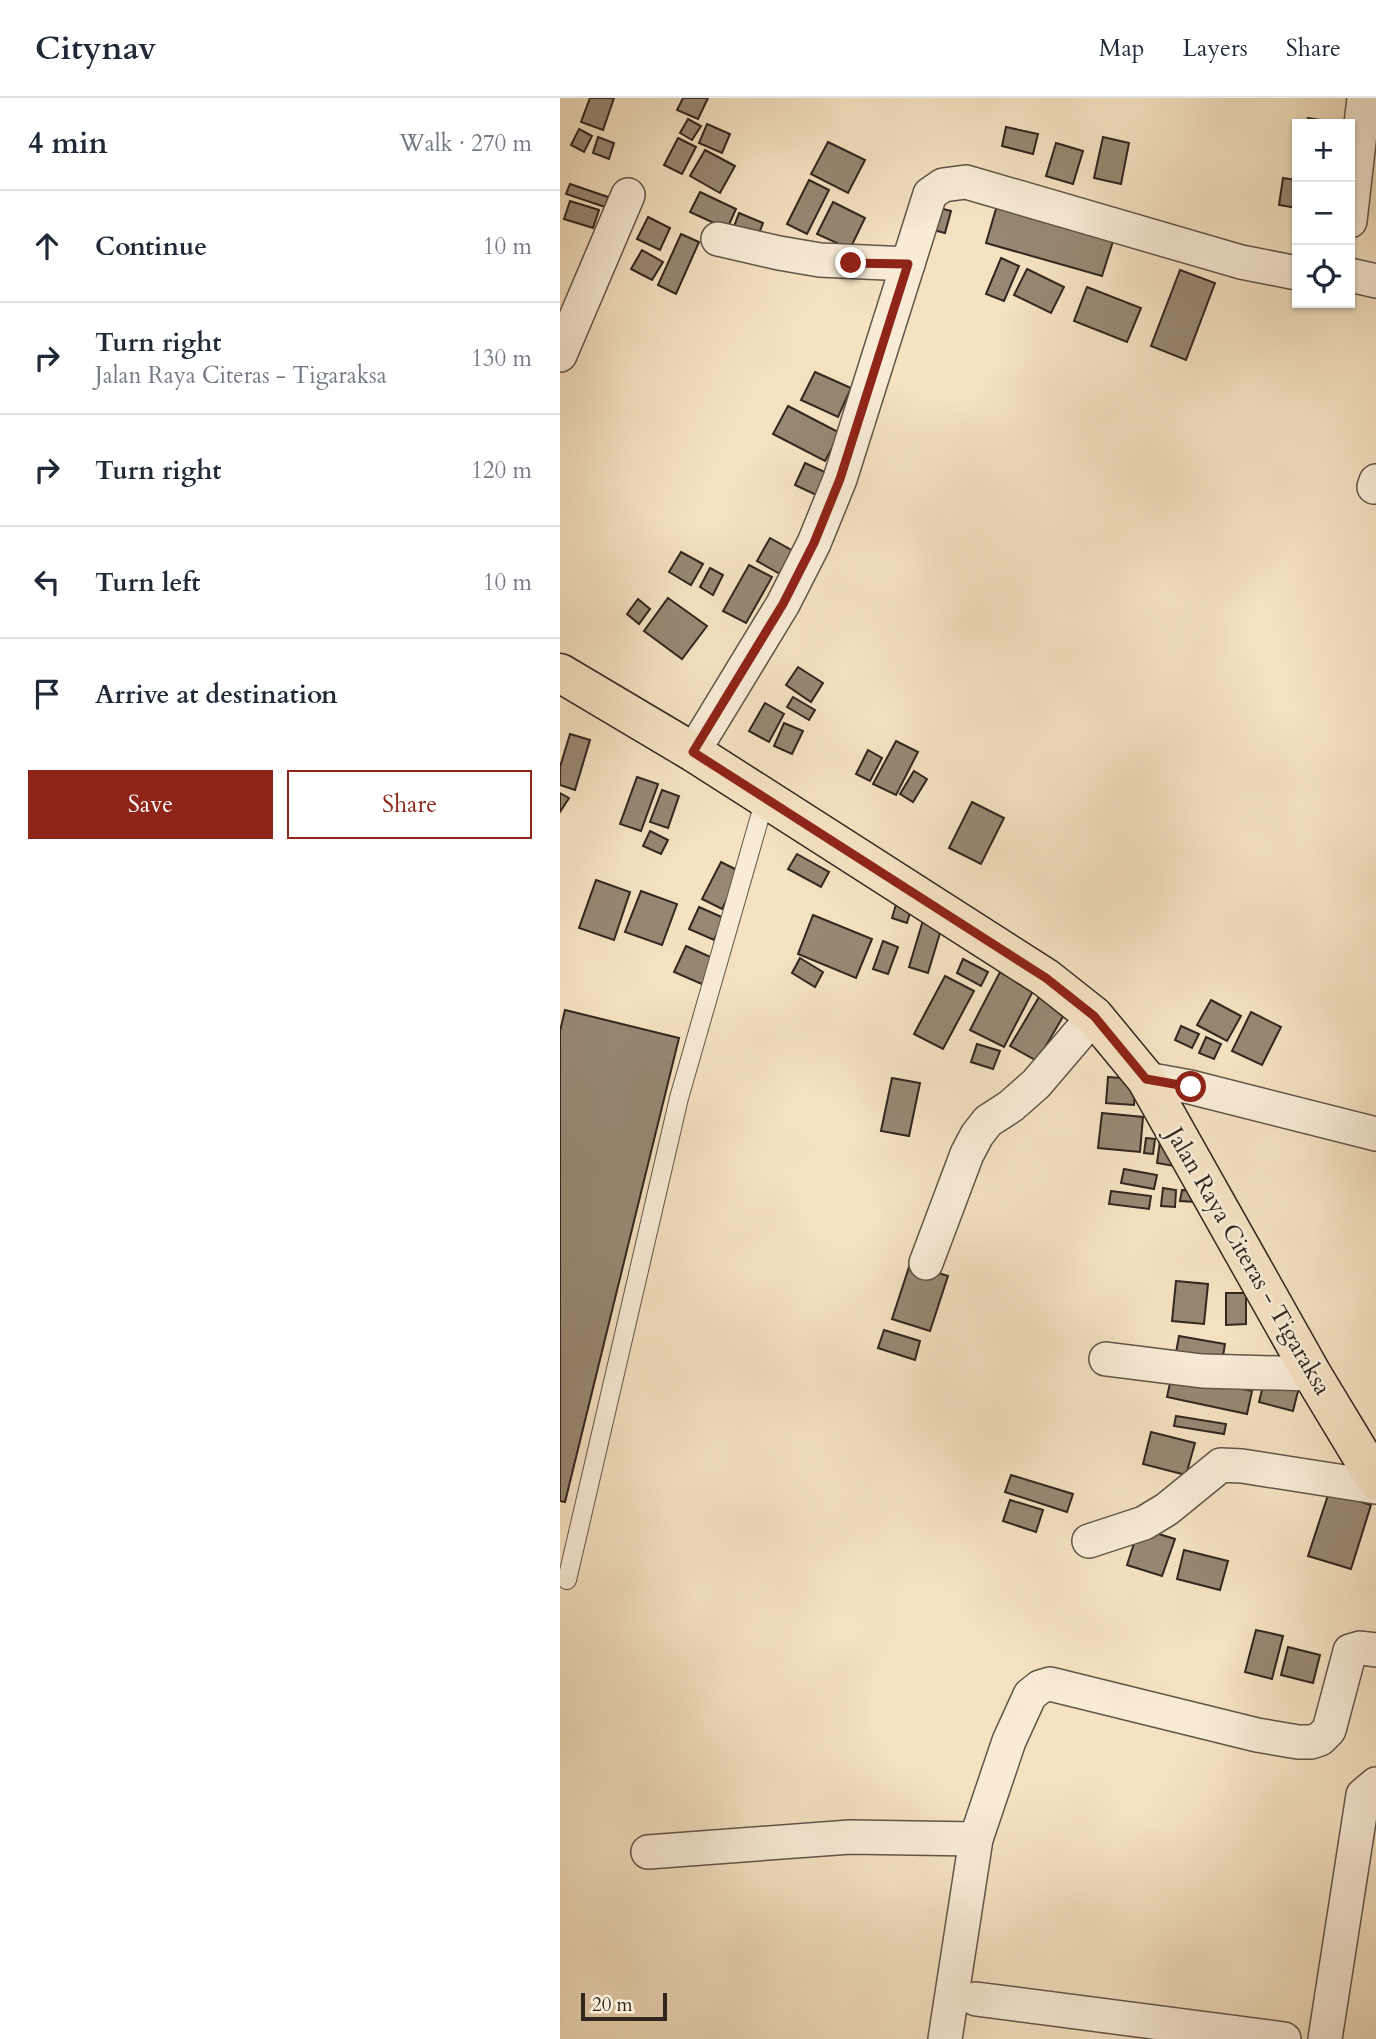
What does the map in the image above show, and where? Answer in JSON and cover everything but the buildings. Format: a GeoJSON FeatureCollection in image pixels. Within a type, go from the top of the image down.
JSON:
{"type":"FeatureCollection","features":[{"type":"Feature","properties":{"kind":"main road","name":"Jalan Raya Citeras - Tigaraksa"},"geometry":{"type":"LineString","coordinates":[[560,673],[693,752],[1046,978],[1094,1016],[1146,1079],[1312,1374],[1376,1480]]}},
{"type":"Feature","properties":{"kind":"street"},"geometry":{"type":"LineString","coordinates":[[1354,182],[1364,98]]}},
{"type":"Feature","properties":{"kind":"street"},"geometry":{"type":"LineString","coordinates":[[693,752],[783,604],[814,543],[840,479],[930,194],[943,185],[966,182],[1241,262],[1292,271]]}},
{"type":"Feature","properties":{"kind":"street"},"geometry":{"type":"LineString","coordinates":[[560,355],[628,195]]}},
{"type":"Feature","properties":{"kind":"street"},"geometry":{"type":"LineString","coordinates":[[718,239],[779,254],[820,260],[908,264]]}},
{"type":"Feature","properties":{"kind":"street"},"geometry":{"type":"LineString","coordinates":[[1355,276],[1376,281]]}},
{"type":"Feature","properties":{"kind":"street"},"geometry":{"type":"LineString","coordinates":[[926,1263],[967,1154],[977,1135],[988,1121],[1011,1106],[1036,1084],[1094,1016]]}},
{"type":"Feature","properties":{"kind":"street"},"geometry":{"type":"LineString","coordinates":[[1146,1079],[1191,1087],[1376,1134]]}},
{"type":"Feature","properties":{"kind":"street"},"geometry":{"type":"LineString","coordinates":[[1106,1359],[1202,1371],[1312,1374]]}},
{"type":"Feature","properties":{"kind":"street"},"geometry":{"type":"LineString","coordinates":[[1088,1541],[1144,1523],[1221,1465],[1376,1487]]}},
{"type":"Feature","properties":{"kind":"street"},"geometry":{"type":"LineString","coordinates":[[945,2039],[976,1839],[1009,1741],[1030,1695],[1040,1687],[1050,1684],[1257,1735],[1311,1742],[1320,1739],[1329,1730],[1350,1651],[1360,1648],[1376,1650]]}},
{"type":"Feature","properties":{"kind":"street"},"geometry":{"type":"LineString","coordinates":[[1325,2039],[1363,1796],[1376,1784]]}},
{"type":"Feature","properties":{"kind":"street"},"geometry":{"type":"LineString","coordinates":[[648,1852],[850,1837],[976,1839]]}},
{"type":"Feature","properties":{"kind":"street"},"geometry":{"type":"LineString","coordinates":[[976,1999],[1284,2039]]}},
{"type":"Feature","properties":{"kind":"lane"},"geometry":{"type":"LineString","coordinates":[[567,1580],[679,1098],[765,799]]}},
{"type":"Feature","properties":{"kind":"route"},"geometry":{"type":"LineString","coordinates":[[851,263],[908,264],[840,479],[814,543],[783,604],[693,752],[1046,978],[1094,1016],[1146,1079],[1191,1087]]}}]}
